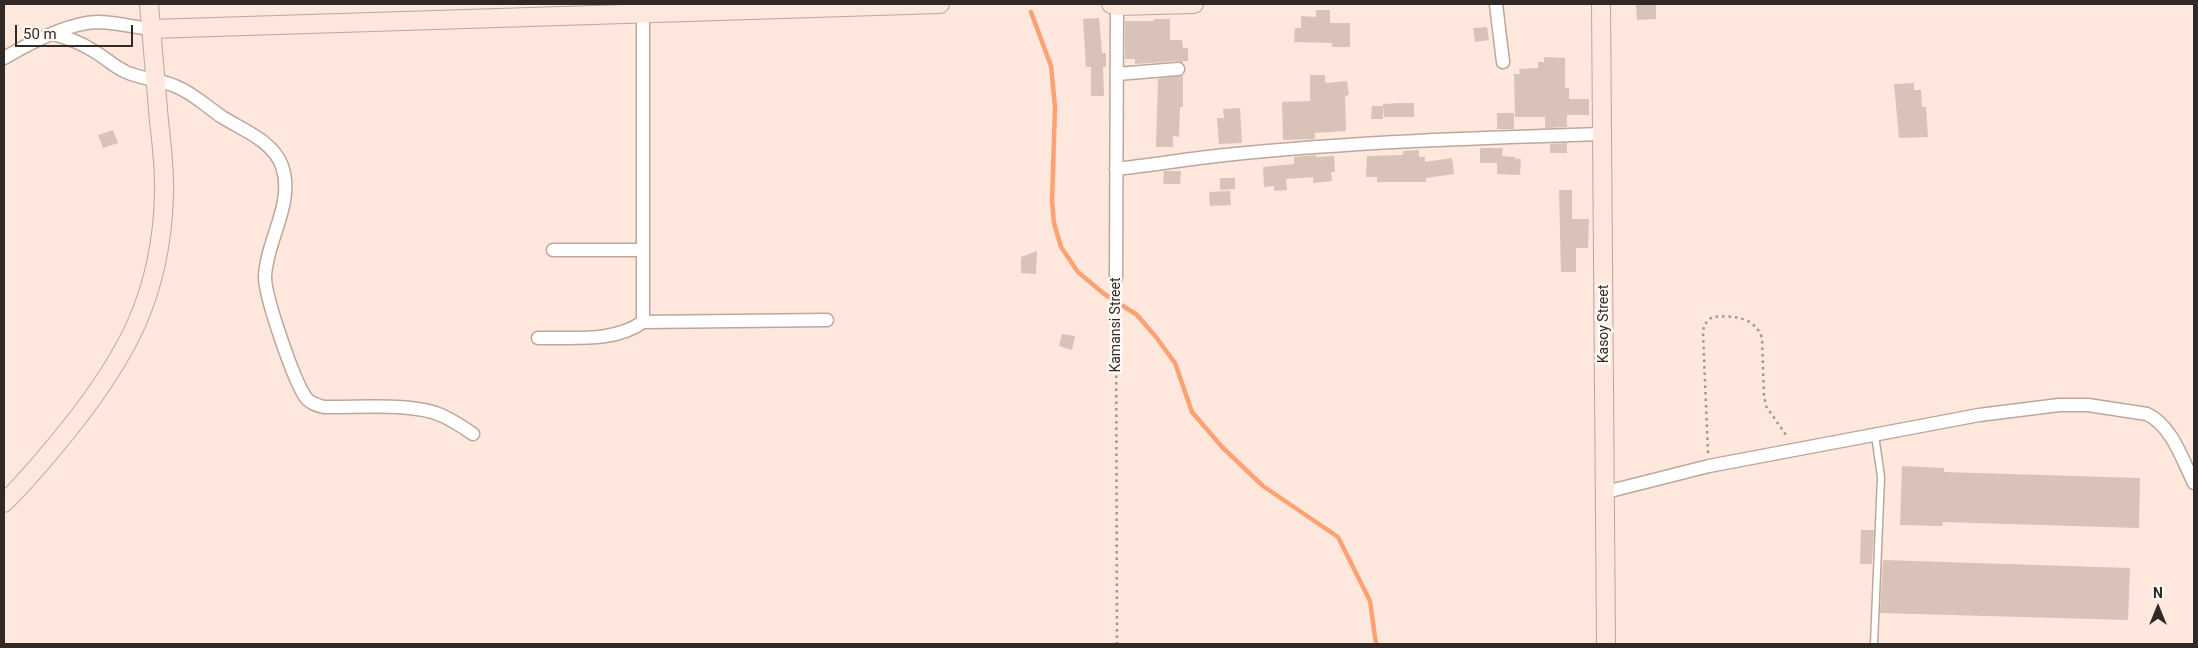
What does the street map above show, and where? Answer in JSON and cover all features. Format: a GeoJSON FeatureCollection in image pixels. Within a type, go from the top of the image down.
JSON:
{"type":"FeatureCollection","features":[{"type":"Feature","properties":{"kind":"street"},"geometry":{"type":"LineString","coordinates":[[4,503],[53,448],[99,391],[133,332],[150,291],[158,257],[164,196],[164,165],[149,4]]}},
{"type":"Feature","properties":{"kind":"street"},"geometry":{"type":"LineString","coordinates":[[4,58],[21,48],[54,34],[80,25],[97,22],[151,29],[450,20],[620,8],[643,12],[940,4]]}},
{"type":"Feature","properties":{"kind":"street"},"geometry":{"type":"LineString","coordinates":[[1114,5],[1194,4]]}},
{"type":"Feature","properties":{"kind":"street"},"geometry":{"type":"LineString","coordinates":[[1496,4],[1503,62]]}},
{"type":"Feature","properties":{"kind":"street","name":"Kasoy Street"},"geometry":{"type":"LineString","coordinates":[[1601,4],[1606,644]]}},
{"type":"Feature","properties":{"kind":"street","name":"Kamansi Street"},"geometry":{"type":"LineString","coordinates":[[1114,5],[1117,74],[1116,278]]}},
{"type":"Feature","properties":{"kind":"street"},"geometry":{"type":"LineString","coordinates":[[643,12],[643,322]]}},
{"type":"Feature","properties":{"kind":"street"},"geometry":{"type":"LineString","coordinates":[[54,34],[76,41],[93,50],[124,72],[174,85],[198,98],[221,116],[252,134],[272,150],[282,166],[286,182],[284,202],[267,262],[265,279],[267,295],[296,380],[314,405],[324,407],[400,408],[424,411],[443,415],[473,434]]}},
{"type":"Feature","properties":{"kind":"street"},"geometry":{"type":"LineString","coordinates":[[1117,74],[1178,68]]}},
{"type":"Feature","properties":{"kind":"street"},"geometry":{"type":"LineString","coordinates":[[1116,169],[1223,155],[1299,149],[1411,141],[1602,134]]}},
{"type":"Feature","properties":{"kind":"street"},"geometry":{"type":"LineString","coordinates":[[553,250],[643,250]]}},
{"type":"Feature","properties":{"kind":"street"},"geometry":{"type":"LineString","coordinates":[[538,338],[610,336],[625,333],[643,322],[827,320]]}},
{"type":"Feature","properties":{"kind":"street"},"geometry":{"type":"LineString","coordinates":[[1606,492],[1709,466],[1979,415],[2059,405],[2088,405],[2113,408],[2147,414],[2155,418],[2171,437],[2194,483]]}},
{"type":"Feature","properties":{"kind":"lane"},"geometry":{"type":"LineString","coordinates":[[1874,644],[1881,477],[1875,435]]}},
{"type":"Feature","properties":{"kind":"path","name":"Kamansi Street"},"geometry":{"type":"LineString","coordinates":[[1116,278],[1117,644]]}},
{"type":"Feature","properties":{"kind":"path"},"geometry":{"type":"LineString","coordinates":[[1709,466],[1702,333],[1704,325],[1712,317],[1747,320],[1755,324],[1760,331],[1766,406],[1782,426],[1794,451]]}},
{"type":"Feature","properties":{"kind":"building"},"geometry":{"type":"Polygon","coordinates":[[[1636,4],[1656,4],[1656,19],[1637,20],[1636,4]]]}},
{"type":"Feature","properties":{"kind":"building"},"geometry":{"type":"Polygon","coordinates":[[[1316,10],[1330,10],[1330,23],[1350,23],[1350,47],[1332,47],[1332,43],[1294,42],[1295,28],[1301,28],[1301,16],[1316,17],[1316,10]]]}},
{"type":"Feature","properties":{"kind":"building"},"geometry":{"type":"Polygon","coordinates":[[[1099,18],[1102,53],[1106,53],[1106,67],[1103,67],[1104,96],[1091,96],[1091,67],[1086,67],[1083,19],[1099,18]]]}},
{"type":"Feature","properties":{"kind":"building"},"geometry":{"type":"Polygon","coordinates":[[[1154,19],[1170,19],[1170,40],[1182,40],[1183,48],[1188,48],[1188,61],[1183,61],[1183,63],[1177,61],[1135,64],[1135,59],[1125,59],[1125,21],[1154,21],[1154,19]]]}},
{"type":"Feature","properties":{"kind":"building"},"geometry":{"type":"Polygon","coordinates":[[[1487,27],[1489,40],[1475,42],[1473,28],[1487,27]]]}},
{"type":"Feature","properties":{"kind":"building"},"geometry":{"type":"Polygon","coordinates":[[[1544,57],[1565,58],[1565,88],[1569,88],[1569,99],[1589,99],[1589,115],[1567,115],[1567,127],[1545,128],[1545,117],[1515,117],[1514,74],[1520,74],[1519,69],[1538,68],[1538,62],[1544,62],[1544,57]]]}},
{"type":"Feature","properties":{"kind":"building"},"geometry":{"type":"Polygon","coordinates":[[[1183,75],[1183,107],[1180,107],[1179,137],[1173,136],[1173,147],[1156,147],[1158,79],[1183,75]]]}},
{"type":"Feature","properties":{"kind":"building"},"geometry":{"type":"Polygon","coordinates":[[[1310,75],[1325,75],[1325,83],[1347,81],[1349,95],[1345,96],[1346,131],[1315,133],[1315,139],[1283,140],[1282,102],[1310,101],[1310,75]]]}},
{"type":"Feature","properties":{"kind":"building"},"geometry":{"type":"Polygon","coordinates":[[[1914,83],[1914,90],[1921,90],[1922,107],[1926,107],[1928,137],[1899,138],[1894,84],[1914,83]]]}},
{"type":"Feature","properties":{"kind":"building"},"geometry":{"type":"Polygon","coordinates":[[[1414,103],[1414,117],[1384,117],[1383,104],[1414,103]]]}},
{"type":"Feature","properties":{"kind":"building"},"geometry":{"type":"Polygon","coordinates":[[[1372,106],[1383,106],[1383,119],[1371,119],[1372,106]]]}},
{"type":"Feature","properties":{"kind":"building"},"geometry":{"type":"Polygon","coordinates":[[[1240,108],[1242,143],[1219,144],[1217,118],[1224,118],[1223,109],[1240,108]]]}},
{"type":"Feature","properties":{"kind":"building"},"geometry":{"type":"Polygon","coordinates":[[[1497,113],[1514,113],[1514,129],[1497,129],[1497,113]]]}},
{"type":"Feature","properties":{"kind":"building"},"geometry":{"type":"Polygon","coordinates":[[[113,130],[118,143],[103,148],[98,135],[113,130]]]}},
{"type":"Feature","properties":{"kind":"building"},"geometry":{"type":"Polygon","coordinates":[[[1567,143],[1567,153],[1550,153],[1550,144],[1567,143]]]}},
{"type":"Feature","properties":{"kind":"building"},"geometry":{"type":"Polygon","coordinates":[[[1480,148],[1503,148],[1502,156],[1521,159],[1520,175],[1497,174],[1497,163],[1480,163],[1480,148]]]}},
{"type":"Feature","properties":{"kind":"building"},"geometry":{"type":"Polygon","coordinates":[[[1419,150],[1419,157],[1425,157],[1425,162],[1452,158],[1454,174],[1426,178],[1426,182],[1377,182],[1377,177],[1366,177],[1367,156],[1403,155],[1403,151],[1419,150]]]}},
{"type":"Feature","properties":{"kind":"building"},"geometry":{"type":"Polygon","coordinates":[[[1316,155],[1316,157],[1334,156],[1335,172],[1331,172],[1332,181],[1313,183],[1313,177],[1286,179],[1287,190],[1274,191],[1274,186],[1264,187],[1263,167],[1294,164],[1294,157],[1316,155]]]}},
{"type":"Feature","properties":{"kind":"building"},"geometry":{"type":"Polygon","coordinates":[[[1164,171],[1181,171],[1180,184],[1163,184],[1164,171]]]}},
{"type":"Feature","properties":{"kind":"building"},"geometry":{"type":"Polygon","coordinates":[[[1220,178],[1235,178],[1235,189],[1220,190],[1220,178]]]}},
{"type":"Feature","properties":{"kind":"building"},"geometry":{"type":"Polygon","coordinates":[[[1559,190],[1572,190],[1572,219],[1589,219],[1588,248],[1576,248],[1576,272],[1561,272],[1559,190]]]}},
{"type":"Feature","properties":{"kind":"building"},"geometry":{"type":"Polygon","coordinates":[[[1230,191],[1231,205],[1210,206],[1209,192],[1230,191]]]}},
{"type":"Feature","properties":{"kind":"building"},"geometry":{"type":"Polygon","coordinates":[[[1037,251],[1036,274],[1021,273],[1021,257],[1037,251]]]}},
{"type":"Feature","properties":{"kind":"building"},"geometry":{"type":"Polygon","coordinates":[[[1062,334],[1075,336],[1072,350],[1059,346],[1062,334]]]}},
{"type":"Feature","properties":{"kind":"building"},"geometry":{"type":"Polygon","coordinates":[[[1902,466],[1944,468],[1944,472],[2140,478],[2139,528],[1943,522],[1942,526],[1900,525],[1902,466]]]}},
{"type":"Feature","properties":{"kind":"building"},"geometry":{"type":"Polygon","coordinates":[[[1861,530],[1874,530],[1872,564],[1860,564],[1861,530]]]}},
{"type":"Feature","properties":{"kind":"building"},"geometry":{"type":"Polygon","coordinates":[[[1883,560],[2130,568],[2128,620],[1880,613],[1883,560]]]}},
{"type":"Feature","properties":{"kind":"waterway"},"geometry":{"type":"LineString","coordinates":[[1031,12],[1051,66],[1055,107],[1052,201],[1054,223],[1061,247],[1078,272],[1103,293],[1137,315],[1156,337],[1175,363],[1192,412],[1223,448],[1263,486],[1338,537],[1370,601],[1376,644]]}}]}
